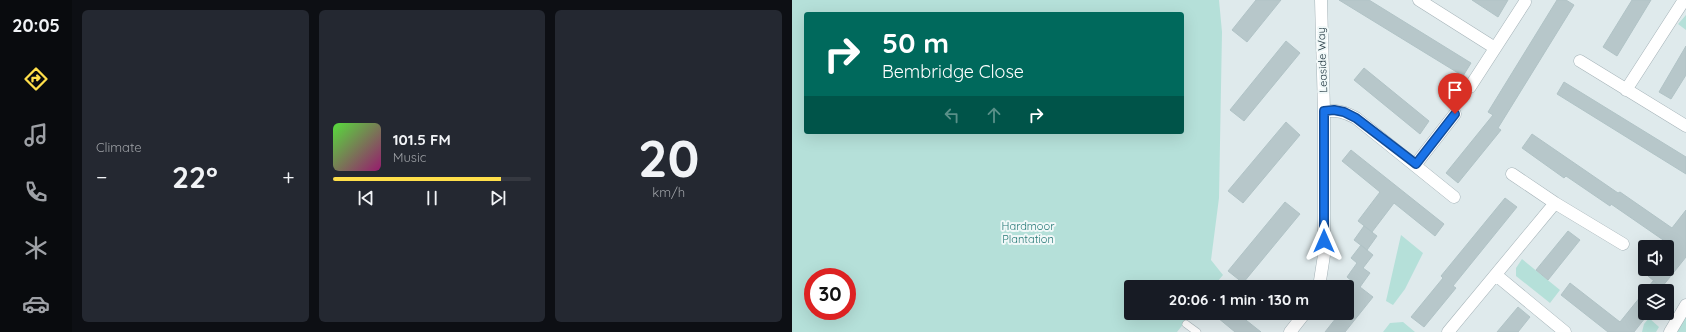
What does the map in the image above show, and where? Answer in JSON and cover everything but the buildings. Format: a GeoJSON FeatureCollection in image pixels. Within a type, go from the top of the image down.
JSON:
{"type":"FeatureCollection","features":[{"type":"Feature","properties":{"kind":"street","name":"Leaside Way"},"geometry":{"type":"LineString","coordinates":[[1320,280],[1324,255],[1324,111],[1321,0]]}},
{"type":"Feature","properties":{"kind":"street"},"geometry":{"type":"LineString","coordinates":[[1419,0],[1495,48]]}},
{"type":"Feature","properties":{"kind":"street"},"geometry":{"type":"LineString","coordinates":[[1626,90],[1684,0]]}},
{"type":"Feature","properties":{"kind":"street"},"geometry":{"type":"LineString","coordinates":[[1470,87],[1525,2]]}},
{"type":"Feature","properties":{"kind":"street"},"geometry":{"type":"LineString","coordinates":[[1580,61],[1686,126]]}},
{"type":"Feature","properties":{"kind":"street"},"geometry":{"type":"LineString","coordinates":[[1324,111],[1334,110],[1344,112],[1356,118],[1416,164],[1454,197]]}},
{"type":"Feature","properties":{"kind":"street"},"geometry":{"type":"LineString","coordinates":[[1416,164],[1455,114]]}},
{"type":"Feature","properties":{"kind":"street"},"geometry":{"type":"LineString","coordinates":[[1512,174],[1555,203],[1623,244]]}},
{"type":"Feature","properties":{"kind":"street"},"geometry":{"type":"LineString","coordinates":[[1448,332],[1555,203]]}},
{"type":"Feature","properties":{"kind":"street"},"geometry":{"type":"LineString","coordinates":[[1496,275],[1565,332]]}},
{"type":"Feature","properties":{"kind":"street"},"geometry":{"type":"LineString","coordinates":[[1670,332],[1686,306]]}},
{"type":"Feature","properties":{"kind":"street"},"geometry":{"type":"LineString","coordinates":[[1290,332],[1299,320]]}},
{"type":"Feature","properties":{"kind":"lane"},"geometry":{"type":"LineString","coordinates":[[1186,324],[1197,332]]}},
{"type":"Feature","properties":{"kind":"green space","name":"Hardmoor Plantation"},"geometry":{"type":"Polygon","coordinates":[[[792,0],[1219,0],[1222,32],[1219,198],[1211,260],[1223,275],[1219,280],[1124,280],[1124,320],[1186,320],[1177,332],[792,332],[792,0]]]}},
{"type":"Feature","properties":{"kind":"green space"},"geometry":{"type":"Polygon","coordinates":[[[1686,15],[1686,30],[1678,24],[1686,15]]]}},
{"type":"Feature","properties":{"kind":"green space"},"geometry":{"type":"Polygon","coordinates":[[[1401,235],[1423,253],[1405,289],[1393,305],[1386,301],[1401,235]]]}},
{"type":"Feature","properties":{"kind":"green space"},"geometry":{"type":"Polygon","coordinates":[[[1522,259],[1560,290],[1550,303],[1516,276],[1516,268],[1522,259]]]}},
{"type":"Feature","properties":{"kind":"green space"},"geometry":{"type":"Polygon","coordinates":[[[1686,316],[1686,332],[1676,332],[1686,316]]]}},
{"type":"Feature","properties":{"kind":"green space"},"geometry":{"type":"Polygon","coordinates":[[[1647,320],[1651,320],[1659,327],[1656,332],[1642,332],[1644,324],[1647,320]]]}},
{"type":"Feature","properties":{"kind":"green space"},"geometry":{"type":"Polygon","coordinates":[[[1403,322],[1415,332],[1383,332],[1390,323],[1403,322]]]}},
{"type":"Feature","properties":{"kind":"route"},"geometry":{"type":"LineString","coordinates":[[1324,241],[1324,111],[1334,110],[1344,112],[1356,118],[1416,164],[1455,114]]}}]}
